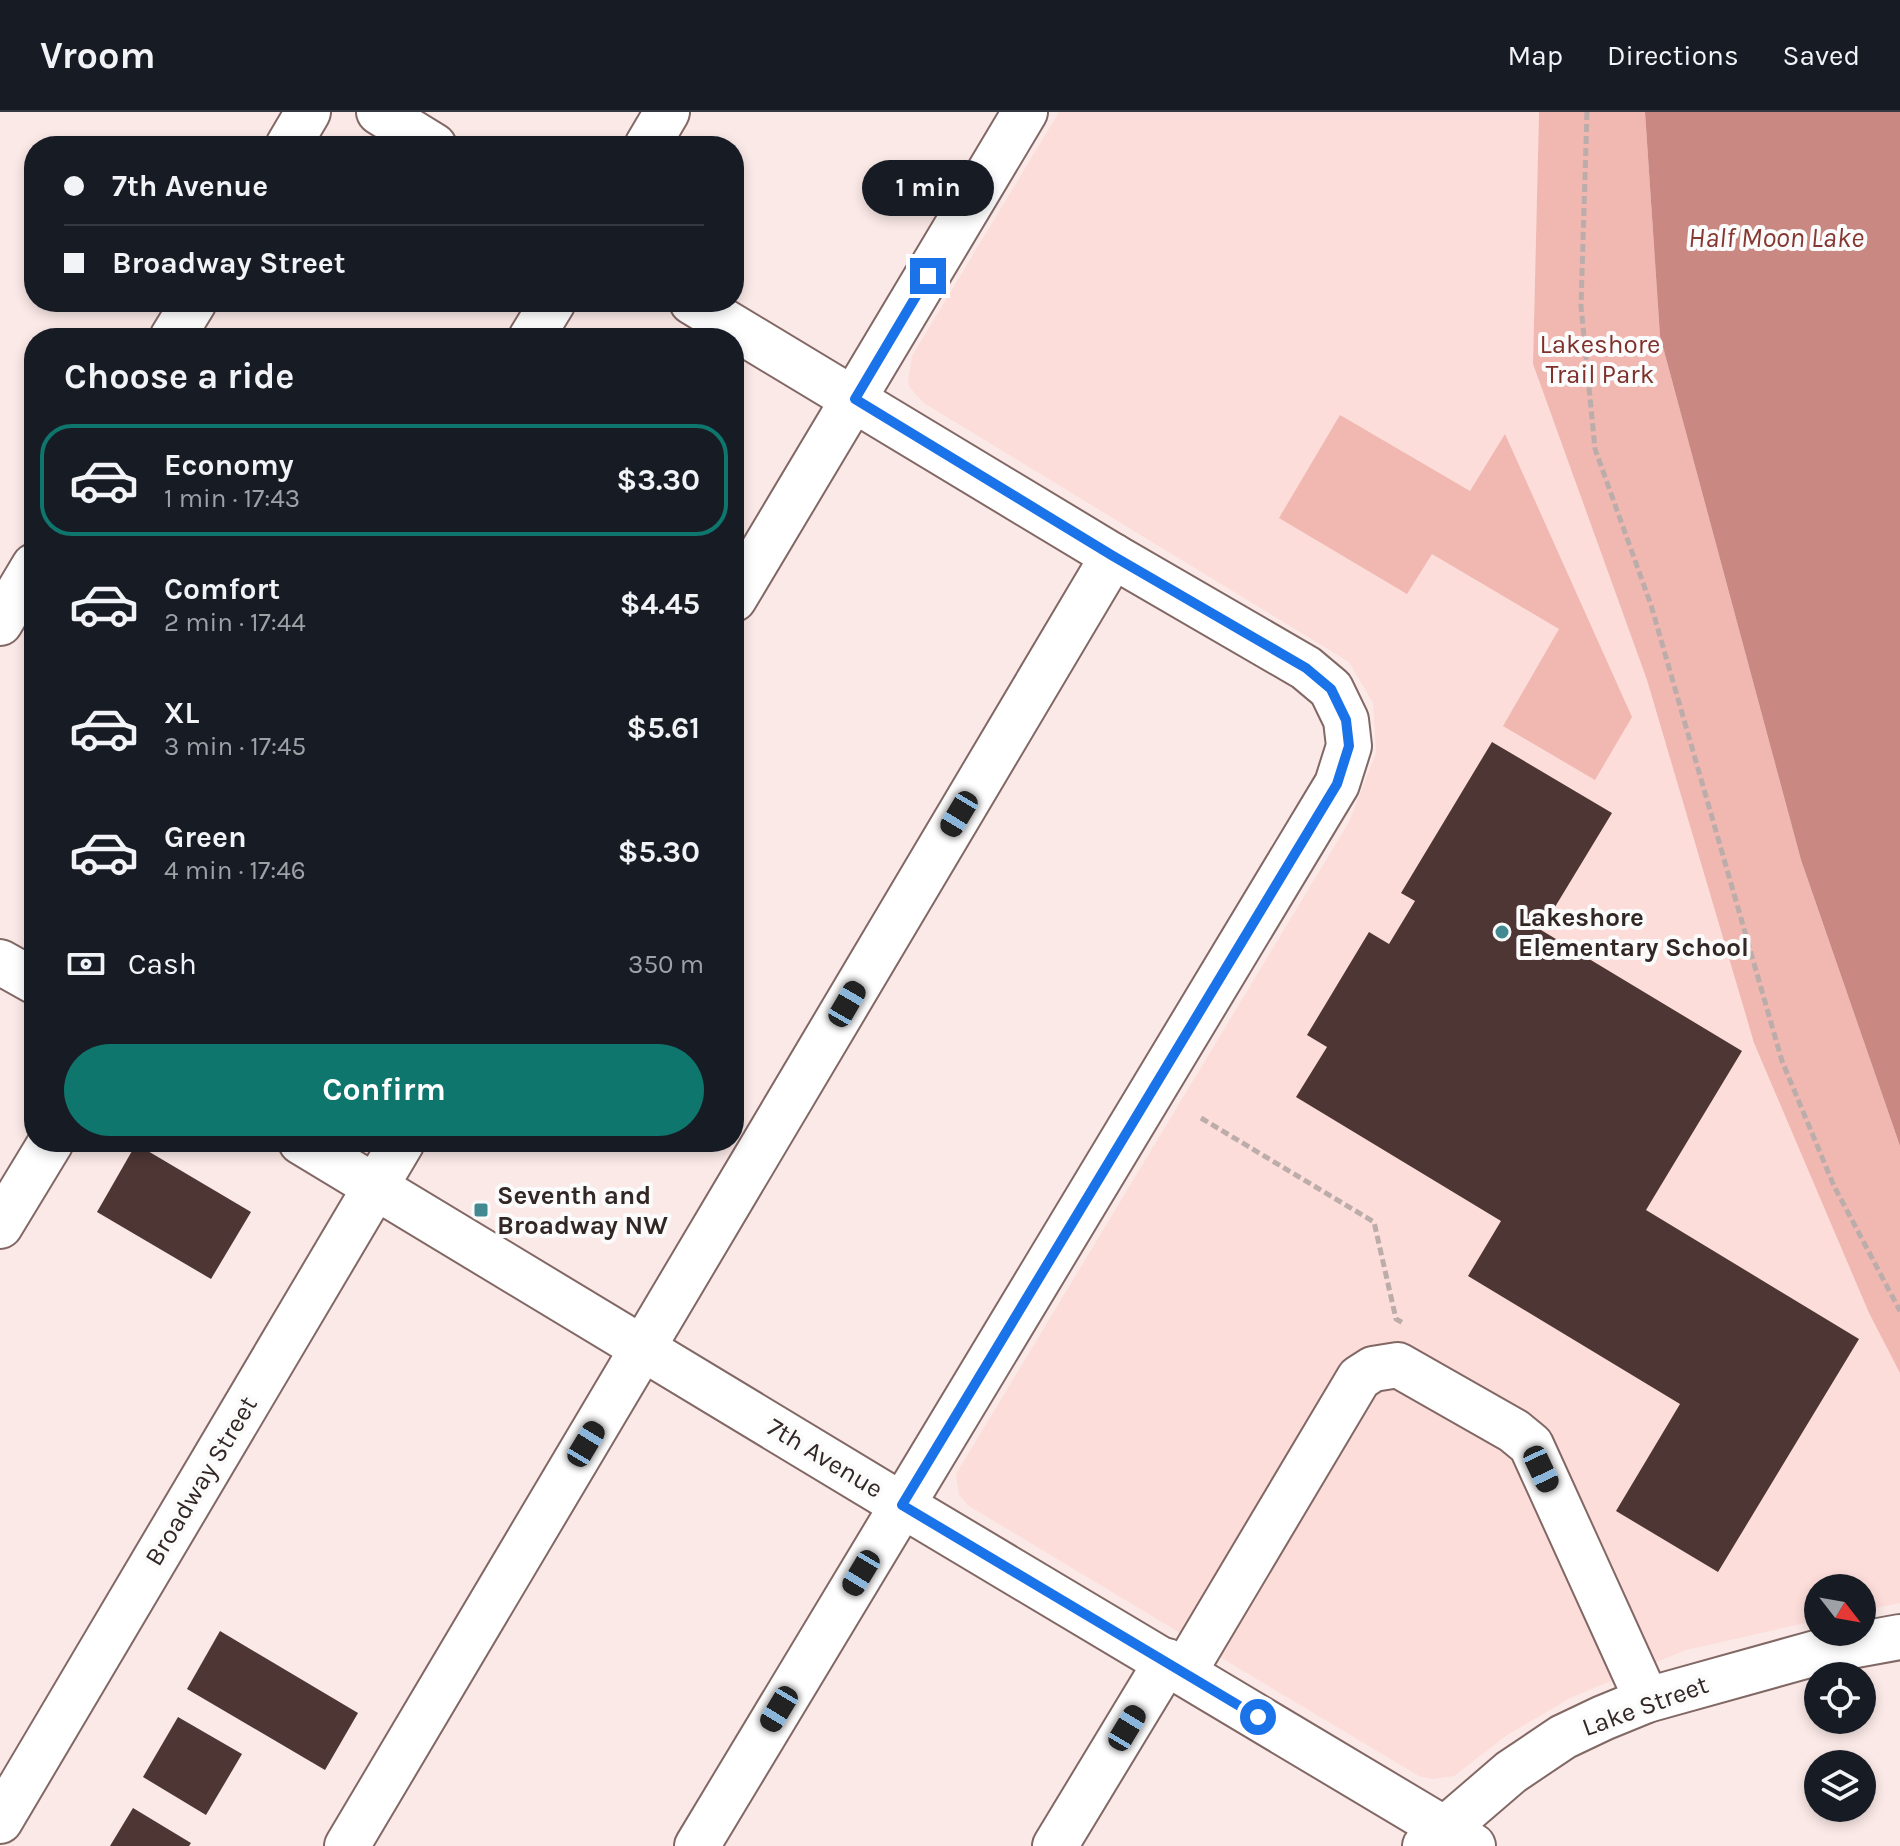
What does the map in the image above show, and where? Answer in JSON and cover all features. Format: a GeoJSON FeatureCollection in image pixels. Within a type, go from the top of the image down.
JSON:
{"type":"FeatureCollection","features":[{"type":"Feature","properties":{"kind":"street"},"geometry":{"type":"LineString","coordinates":[[294,136],[308,112]]}},
{"type":"Feature","properties":{"kind":"street"},"geometry":{"type":"LineString","coordinates":[[379,112],[418,136]]}},
{"type":"Feature","properties":{"kind":"street"},"geometry":{"type":"LineString","coordinates":[[653,136],[667,112]]}},
{"type":"Feature","properties":{"kind":"street"},"geometry":{"type":"LineString","coordinates":[[744,582],[1025,112]]}},
{"type":"Feature","properties":{"kind":"street"},"geometry":{"type":"LineString","coordinates":[[709,312],[736,328]]}},
{"type":"Feature","properties":{"kind":"street"},"geometry":{"type":"LineString","coordinates":[[697,1846],[1337,784],[1349,746],[1346,720],[1331,689],[1306,668],[1113,556],[744,333]]}},
{"type":"Feature","properties":{"kind":"street"},"geometry":{"type":"LineString","coordinates":[[347,1846],[1113,556]]}},
{"type":"Feature","properties":{"kind":"street"},"geometry":{"type":"LineString","coordinates":[[0,623],[24,583]]}},
{"type":"Feature","properties":{"kind":"street"},"geometry":{"type":"LineString","coordinates":[[0,962],[24,975]]}},
{"type":"Feature","properties":{"kind":"street"},"geometry":{"type":"LineString","coordinates":[[0,1226],[45,1152]]}},
{"type":"Feature","properties":{"kind":"street","name":"7th Avenue"},"geometry":{"type":"LineString","coordinates":[[317,1152],[1175,1667],[1447,1840]]}},
{"type":"Feature","properties":{"kind":"street","name":"Broadway Street"},"geometry":{"type":"LineString","coordinates":[[0,1821],[396,1152]]}},
{"type":"Feature","properties":{"kind":"street"},"geometry":{"type":"LineString","coordinates":[[1055,1846],[1175,1667],[1359,1378],[1373,1369],[1398,1365],[1514,1431],[1531,1445],[1647,1700]]}},
{"type":"Feature","properties":{"kind":"street","name":"Lake Street"},"geometry":{"type":"LineString","coordinates":[[1447,1840],[1511,1772],[1563,1737],[1647,1700],[1823,1651],[1900,1637]]}},
{"type":"Feature","properties":{"kind":"path"},"geometry":{"type":"LineString","coordinates":[[1587,112],[1581,306],[1595,449],[1651,605],[1782,1061],[1834,1186],[1900,1311]]}},
{"type":"Feature","properties":{"kind":"shaded area","name":"Lakeshore Elementary School"},"geometry":{"type":"Polygon","coordinates":[[[1059,112],[1539,112],[1533,364],[1647,680],[1754,1043],[1869,1313],[1900,1373],[1900,1603],[1876,1608],[1876,1574],[1804,1574],[1804,1623],[1686,1650],[1572,1697],[1507,1735],[1454,1776],[1432,1779],[1419,1776],[1260,1681],[969,1506],[959,1495],[956,1474],[1349,822],[1376,753],[1373,703],[1349,662],[924,403],[908,382],[912,356],[1059,112]]]}},
{"type":"Feature","properties":{"kind":"green space","name":"Lakeshore Trail Park"},"geometry":{"type":"Polygon","coordinates":[[[1539,112],[1645,112],[1660,336],[1801,860],[1900,1146],[1900,1373],[1869,1313],[1754,1043],[1647,680],[1533,364],[1539,112]]]}},
{"type":"Feature","properties":{"kind":"green space"},"geometry":{"type":"Polygon","coordinates":[[[1340,415],[1470,491],[1505,434],[1632,717],[1595,780],[1503,726],[1559,629],[1432,554],[1407,594],[1279,518],[1340,415]]]}},
{"type":"Feature","properties":{"kind":"water","name":"Half Moon Lake"},"geometry":{"type":"Polygon","coordinates":[[[1645,112],[1900,112],[1900,1146],[1801,860],[1660,336],[1645,112]]]}},
{"type":"Feature","properties":{"kind":"building"},"geometry":{"type":"Polygon","coordinates":[[[1492,742],[1612,813],[1541,930],[1742,1051],[1646,1210],[1859,1339],[1718,1572],[1616,1511],[1680,1404],[1468,1276],[1501,1221],[1296,1097],[1327,1047],[1307,1035],[1369,932],[1389,944],[1415,901],[1401,893],[1492,742]]]}},
{"type":"Feature","properties":{"kind":"building"},"geometry":{"type":"Polygon","coordinates":[[[131,1152],[150,1152],[251,1212],[211,1279],[97,1212],[131,1152]]]}},
{"type":"Feature","properties":{"kind":"building"},"geometry":{"type":"Polygon","coordinates":[[[220,1631],[358,1713],[325,1770],[187,1689],[220,1631]]]}},
{"type":"Feature","properties":{"kind":"building"},"geometry":{"type":"Polygon","coordinates":[[[178,1717],[242,1754],[206,1815],[143,1777],[178,1717]]]}},
{"type":"Feature","properties":{"kind":"building"},"geometry":{"type":"Polygon","coordinates":[[[133,1808],[191,1843],[189,1846],[110,1846],[133,1808]]]}},
{"type":"Feature","properties":{"kind":"place","name":"Lakeshore Elementary School"},"geometry":{"type":"Point","coordinates":[1502,932]}},
{"type":"Feature","properties":{"kind":"place","name":"Seventh and Broadway NW"},"geometry":{"type":"Point","coordinates":[481,1210]}},
{"type":"Feature","properties":{"kind":"route"},"geometry":{"type":"LineString","coordinates":[[928,276],[855,399],[1113,556],[1306,668],[1331,689],[1346,720],[1349,746],[1337,784],[902,1505],[1258,1717]]}}]}
